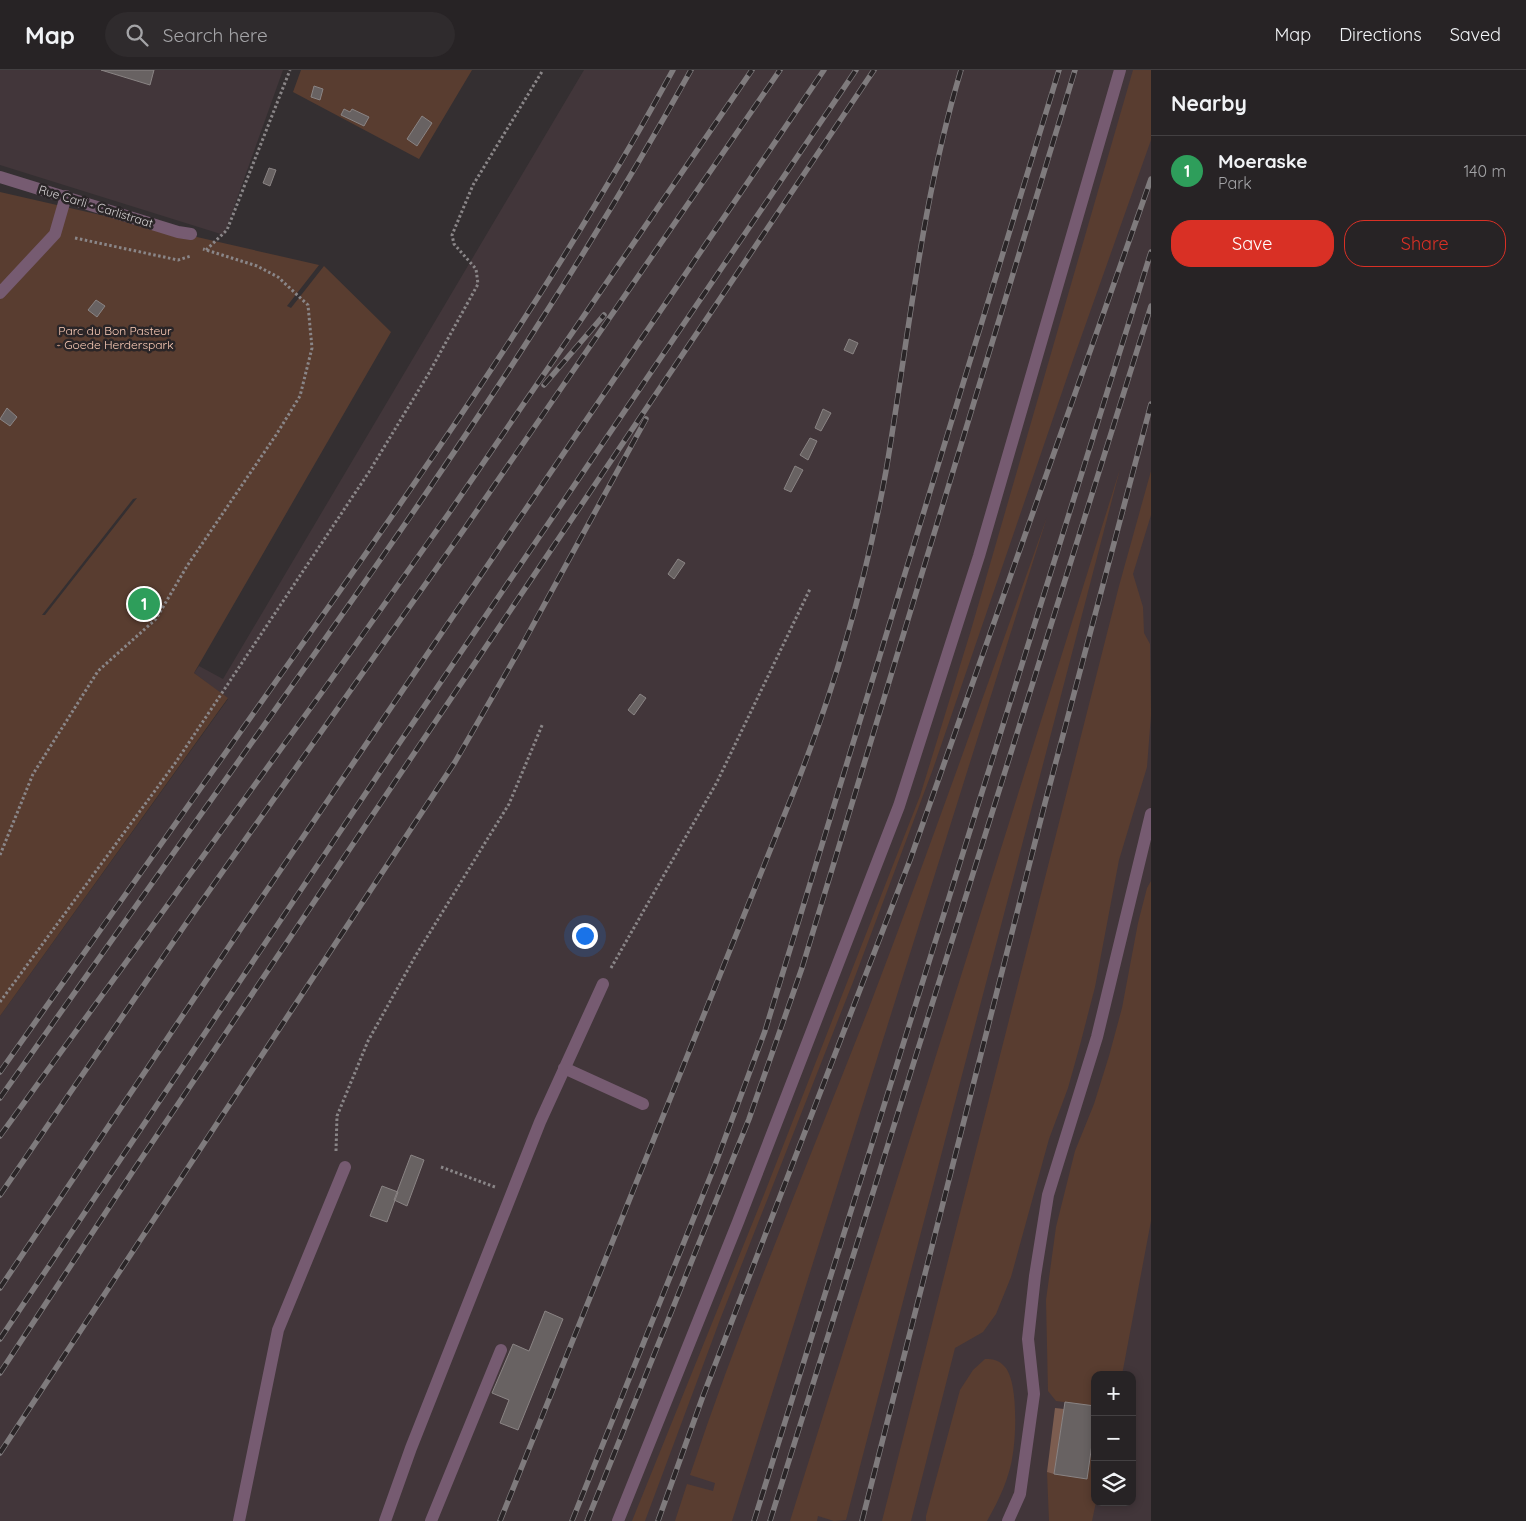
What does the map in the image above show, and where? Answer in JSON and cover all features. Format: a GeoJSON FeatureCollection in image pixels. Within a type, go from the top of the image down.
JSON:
{"type":"FeatureCollection","features":[{"type":"Feature","properties":{"kind":"street"},"geometry":{"type":"LineString","coordinates":[[618,1521],[745,1204],[899,806],[979,556],[1120,70]]}},
{"type":"Feature","properties":{"kind":"street","name":"Rue Carli - Carlistraat"},"geometry":{"type":"LineString","coordinates":[[0,177],[178,232],[192,234]]}},
{"type":"Feature","properties":{"kind":"street"},"geometry":{"type":"LineString","coordinates":[[0,293],[55,234],[66,196]]}},
{"type":"Feature","properties":{"kind":"street"},"geometry":{"type":"LineString","coordinates":[[1008,1521],[1020,1494],[1034,1394],[1028,1339],[1035,1276],[1048,1195],[1098,1037],[1151,814]]}},
{"type":"Feature","properties":{"kind":"street"},"geometry":{"type":"LineString","coordinates":[[384,1521],[540,1122],[603,984]]}},
{"type":"Feature","properties":{"kind":"street"},"geometry":{"type":"LineString","coordinates":[[564,1068],[643,1104]]}},
{"type":"Feature","properties":{"kind":"street"},"geometry":{"type":"LineString","coordinates":[[239,1521],[278,1330],[345,1167]]}},
{"type":"Feature","properties":{"kind":"street"},"geometry":{"type":"LineString","coordinates":[[431,1521],[501,1350]]}},
{"type":"Feature","properties":{"kind":"path"},"geometry":{"type":"LineString","coordinates":[[55,234],[178,260],[206,250],[227,230],[290,70]]}},
{"type":"Feature","properties":{"kind":"path"},"geometry":{"type":"LineString","coordinates":[[0,1002],[176,762],[369,472],[429,373],[478,284],[476,269],[454,244],[452,235],[473,185],[542,70]]}},
{"type":"Feature","properties":{"kind":"path"},"geometry":{"type":"LineString","coordinates":[[0,855],[33,774],[98,671],[156,619],[186,566],[276,435],[300,396],[312,348],[308,304],[278,277],[257,266],[206,250]]}},
{"type":"Feature","properties":{"kind":"path"},"geometry":{"type":"LineString","coordinates":[[603,984],[717,782],[810,589]]}},
{"type":"Feature","properties":{"kind":"path"},"geometry":{"type":"LineString","coordinates":[[345,1167],[336,1157],[337,1116],[368,1041],[416,956],[509,804],[543,723]]}},
{"type":"Feature","properties":{"kind":"path"},"geometry":{"type":"LineString","coordinates":[[442,1167],[512,1193]]}},
{"type":"Feature","properties":{"kind":"shaded area"},"geometry":{"type":"Polygon","coordinates":[[[0,70],[283,70],[224,235],[0,165],[0,70]]]}},
{"type":"Feature","properties":{"kind":"shaded area"},"geometry":{"type":"Polygon","coordinates":[[[584,70],[1151,70],[1151,1521],[0,1521],[0,1016],[228,699],[194,673],[199,666],[223,679],[584,70]]]}},
{"type":"Feature","properties":{"kind":"shaded area"},"geometry":{"type":"Polygon","coordinates":[[[1055,1408],[1064,1409],[1054,1474],[1047,1472],[1055,1408]]]}},
{"type":"Feature","properties":{"kind":"green space"},"geometry":{"type":"Polygon","coordinates":[[[301,70],[472,70],[419,159],[293,92],[301,70]]]}},
{"type":"Feature","properties":{"kind":"green space"},"geometry":{"type":"Polygon","coordinates":[[[1133,70],[1151,70],[1151,140],[1073,360],[933,769],[853,982],[721,1317],[645,1521],[632,1521],[765,1192],[920,796],[971,630],[1133,70]]]}},
{"type":"Feature","properties":{"kind":"green space","name":"Parc du Bon Pasteur - Goede Herderspark"},"geometry":{"type":"Polygon","coordinates":[[[0,192],[319,265],[287,306],[291,308],[324,266],[391,332],[194,673],[228,698],[0,1016],[0,192]],[[137,498],[133,499],[42,615],[45,615],[137,498]]]}},
{"type":"Feature","properties":{"kind":"green space"},"geometry":{"type":"Polygon","coordinates":[[[1120,469],[846,1520],[834,1521],[818,1516],[817,1521],[790,1521],[1120,469]]]}},
{"type":"Feature","properties":{"kind":"green space"},"geometry":{"type":"Polygon","coordinates":[[[1151,471],[1151,515],[1133,574],[1143,607],[1144,633],[1150,644],[1151,715],[1147,767],[1119,860],[1095,987],[1068,1088],[1049,1139],[1011,1277],[996,1314],[983,1332],[955,1348],[911,1521],[882,1521],[1119,586],[1151,471]]]}},
{"type":"Feature","properties":{"kind":"green space"},"geometry":{"type":"Polygon","coordinates":[[[1047,517],[732,1521],[675,1521],[687,1484],[713,1491],[715,1483],[690,1475],[710,1416],[754,1298],[893,944],[1047,517]]]}},
{"type":"Feature","properties":{"kind":"green space"},"geometry":{"type":"Polygon","coordinates":[[[1151,881],[1151,1221],[1123,1371],[1091,1371],[1091,1405],[1056,1401],[1048,1391],[1046,1300],[1056,1227],[1075,1151],[1094,1104],[1122,1008],[1138,923],[1147,888],[1151,881]]]}},
{"type":"Feature","properties":{"kind":"green space"},"geometry":{"type":"Polygon","coordinates":[[[985,1359],[996,1360],[1001,1363],[1009,1374],[1012,1384],[1015,1408],[1015,1434],[1012,1462],[1007,1480],[987,1521],[926,1521],[960,1390],[973,1370],[985,1359]]]}},
{"type":"Feature","properties":{"kind":"green space"},"geometry":{"type":"Polygon","coordinates":[[[1091,1451],[1091,1506],[1095,1506],[1092,1521],[1049,1521],[1047,1472],[1087,1479],[1091,1451]]]}},
{"type":"Feature","properties":{"kind":"building"},"geometry":{"type":"Polygon","coordinates":[[[101,70],[154,70],[150,85],[101,70]]]}},
{"type":"Feature","properties":{"kind":"building"},"geometry":{"type":"Polygon","coordinates":[[[314,86],[323,89],[320,100],[311,97],[314,86]]]}},
{"type":"Feature","properties":{"kind":"building"},"geometry":{"type":"Polygon","coordinates":[[[344,109],[350,112],[352,109],[369,117],[364,126],[341,115],[344,109]]]}},
{"type":"Feature","properties":{"kind":"building"},"geometry":{"type":"Polygon","coordinates":[[[422,116],[432,123],[417,146],[407,139],[422,116]]]}},
{"type":"Feature","properties":{"kind":"building"},"geometry":{"type":"Polygon","coordinates":[[[269,168],[276,170],[270,186],[263,183],[269,168]]]}},
{"type":"Feature","properties":{"kind":"building"},"geometry":{"type":"Polygon","coordinates":[[[96,300],[105,306],[97,317],[88,310],[96,300]]]}},
{"type":"Feature","properties":{"kind":"building"},"geometry":{"type":"Polygon","coordinates":[[[849,339],[858,343],[853,354],[844,350],[849,339]]]}},
{"type":"Feature","properties":{"kind":"building"},"geometry":{"type":"Polygon","coordinates":[[[7,408],[17,417],[10,426],[0,419],[7,408]]]}},
{"type":"Feature","properties":{"kind":"building"},"geometry":{"type":"Polygon","coordinates":[[[823,409],[831,413],[821,431],[815,428],[823,409]]]}},
{"type":"Feature","properties":{"kind":"building"},"geometry":{"type":"Polygon","coordinates":[[[810,438],[817,441],[808,460],[800,455],[810,438]]]}},
{"type":"Feature","properties":{"kind":"building"},"geometry":{"type":"Polygon","coordinates":[[[795,466],[803,470],[791,492],[784,489],[795,466]]]}},
{"type":"Feature","properties":{"kind":"building"},"geometry":{"type":"Polygon","coordinates":[[[678,559],[685,563],[674,579],[668,574],[678,559]]]}},
{"type":"Feature","properties":{"kind":"building"},"geometry":{"type":"Polygon","coordinates":[[[640,694],[646,698],[634,715],[628,710],[640,694]]]}},
{"type":"Feature","properties":{"kind":"building"},"geometry":{"type":"Polygon","coordinates":[[[411,1155],[424,1160],[407,1206],[394,1200],[411,1155]]]}},
{"type":"Feature","properties":{"kind":"building"},"geometry":{"type":"Polygon","coordinates":[[[382,1186],[398,1192],[387,1222],[370,1216],[382,1186]]]}},
{"type":"Feature","properties":{"kind":"building"},"geometry":{"type":"Polygon","coordinates":[[[545,1311],[563,1319],[518,1430],[500,1423],[509,1400],[492,1393],[513,1344],[529,1351],[545,1311]]]}},
{"type":"Feature","properties":{"kind":"building"},"geometry":{"type":"Polygon","coordinates":[[[1065,1402],[1091,1405],[1091,1451],[1087,1479],[1054,1474],[1065,1402]]]}},
{"type":"Feature","properties":{"kind":"railway"},"geometry":{"type":"LineString","coordinates":[[0,1072],[448,435],[542,291],[631,145],[673,70]]}},
{"type":"Feature","properties":{"kind":"railway"},"geometry":{"type":"LineString","coordinates":[[0,1098],[306,666],[457,447],[555,299],[691,70]]}},
{"type":"Feature","properties":{"kind":"railway"},"geometry":{"type":"LineString","coordinates":[[0,1136],[325,688],[449,513],[752,70]]}},
{"type":"Feature","properties":{"kind":"railway"},"geometry":{"type":"LineString","coordinates":[[0,1195],[185,925],[465,528],[780,70]]}},
{"type":"Feature","properties":{"kind":"railway"},"geometry":{"type":"LineString","coordinates":[[0,1288],[248,918],[824,70]]}},
{"type":"Feature","properties":{"kind":"railway"},"geometry":{"type":"LineString","coordinates":[[0,1339],[396,748],[856,70]]}},
{"type":"Feature","properties":{"kind":"railway"},"geometry":{"type":"LineString","coordinates":[[0,1373],[135,1168],[874,70]]}},
{"type":"Feature","properties":{"kind":"railway"},"geometry":{"type":"LineString","coordinates":[[500,1521],[794,791],[836,673],[859,593],[878,512],[926,219],[947,120],[961,70]]}},
{"type":"Feature","properties":{"kind":"railway"},"geometry":{"type":"LineString","coordinates":[[572,1521],[715,1165],[765,1031],[1059,70]]}},
{"type":"Feature","properties":{"kind":"railway"},"geometry":{"type":"LineString","coordinates":[[587,1521],[749,1119],[802,968],[1075,70]]}},
{"type":"Feature","properties":{"kind":"railway"},"geometry":{"type":"LineString","coordinates":[[658,1521],[703,1396],[910,860],[1151,179]]}},
{"type":"Feature","properties":{"kind":"railway"},"geometry":{"type":"LineString","coordinates":[[754,1521],[1151,252]]}},
{"type":"Feature","properties":{"kind":"railway"},"geometry":{"type":"LineString","coordinates":[[770,1521],[1151,306]]}},
{"type":"Feature","properties":{"kind":"railway"},"geometry":{"type":"LineString","coordinates":[[544,385],[604,315]]}},
{"type":"Feature","properties":{"kind":"railway"},"geometry":{"type":"LineString","coordinates":[[862,1521],[1045,803],[1151,404]]}},
{"type":"Feature","properties":{"kind":"railway"},"geometry":{"type":"LineString","coordinates":[[0,1453],[455,762],[521,647],[646,419]]}},
{"type":"Feature","properties":{"kind":"place","name":"Moeraske"},"geometry":{"type":"Point","coordinates":[144,604]}}]}
